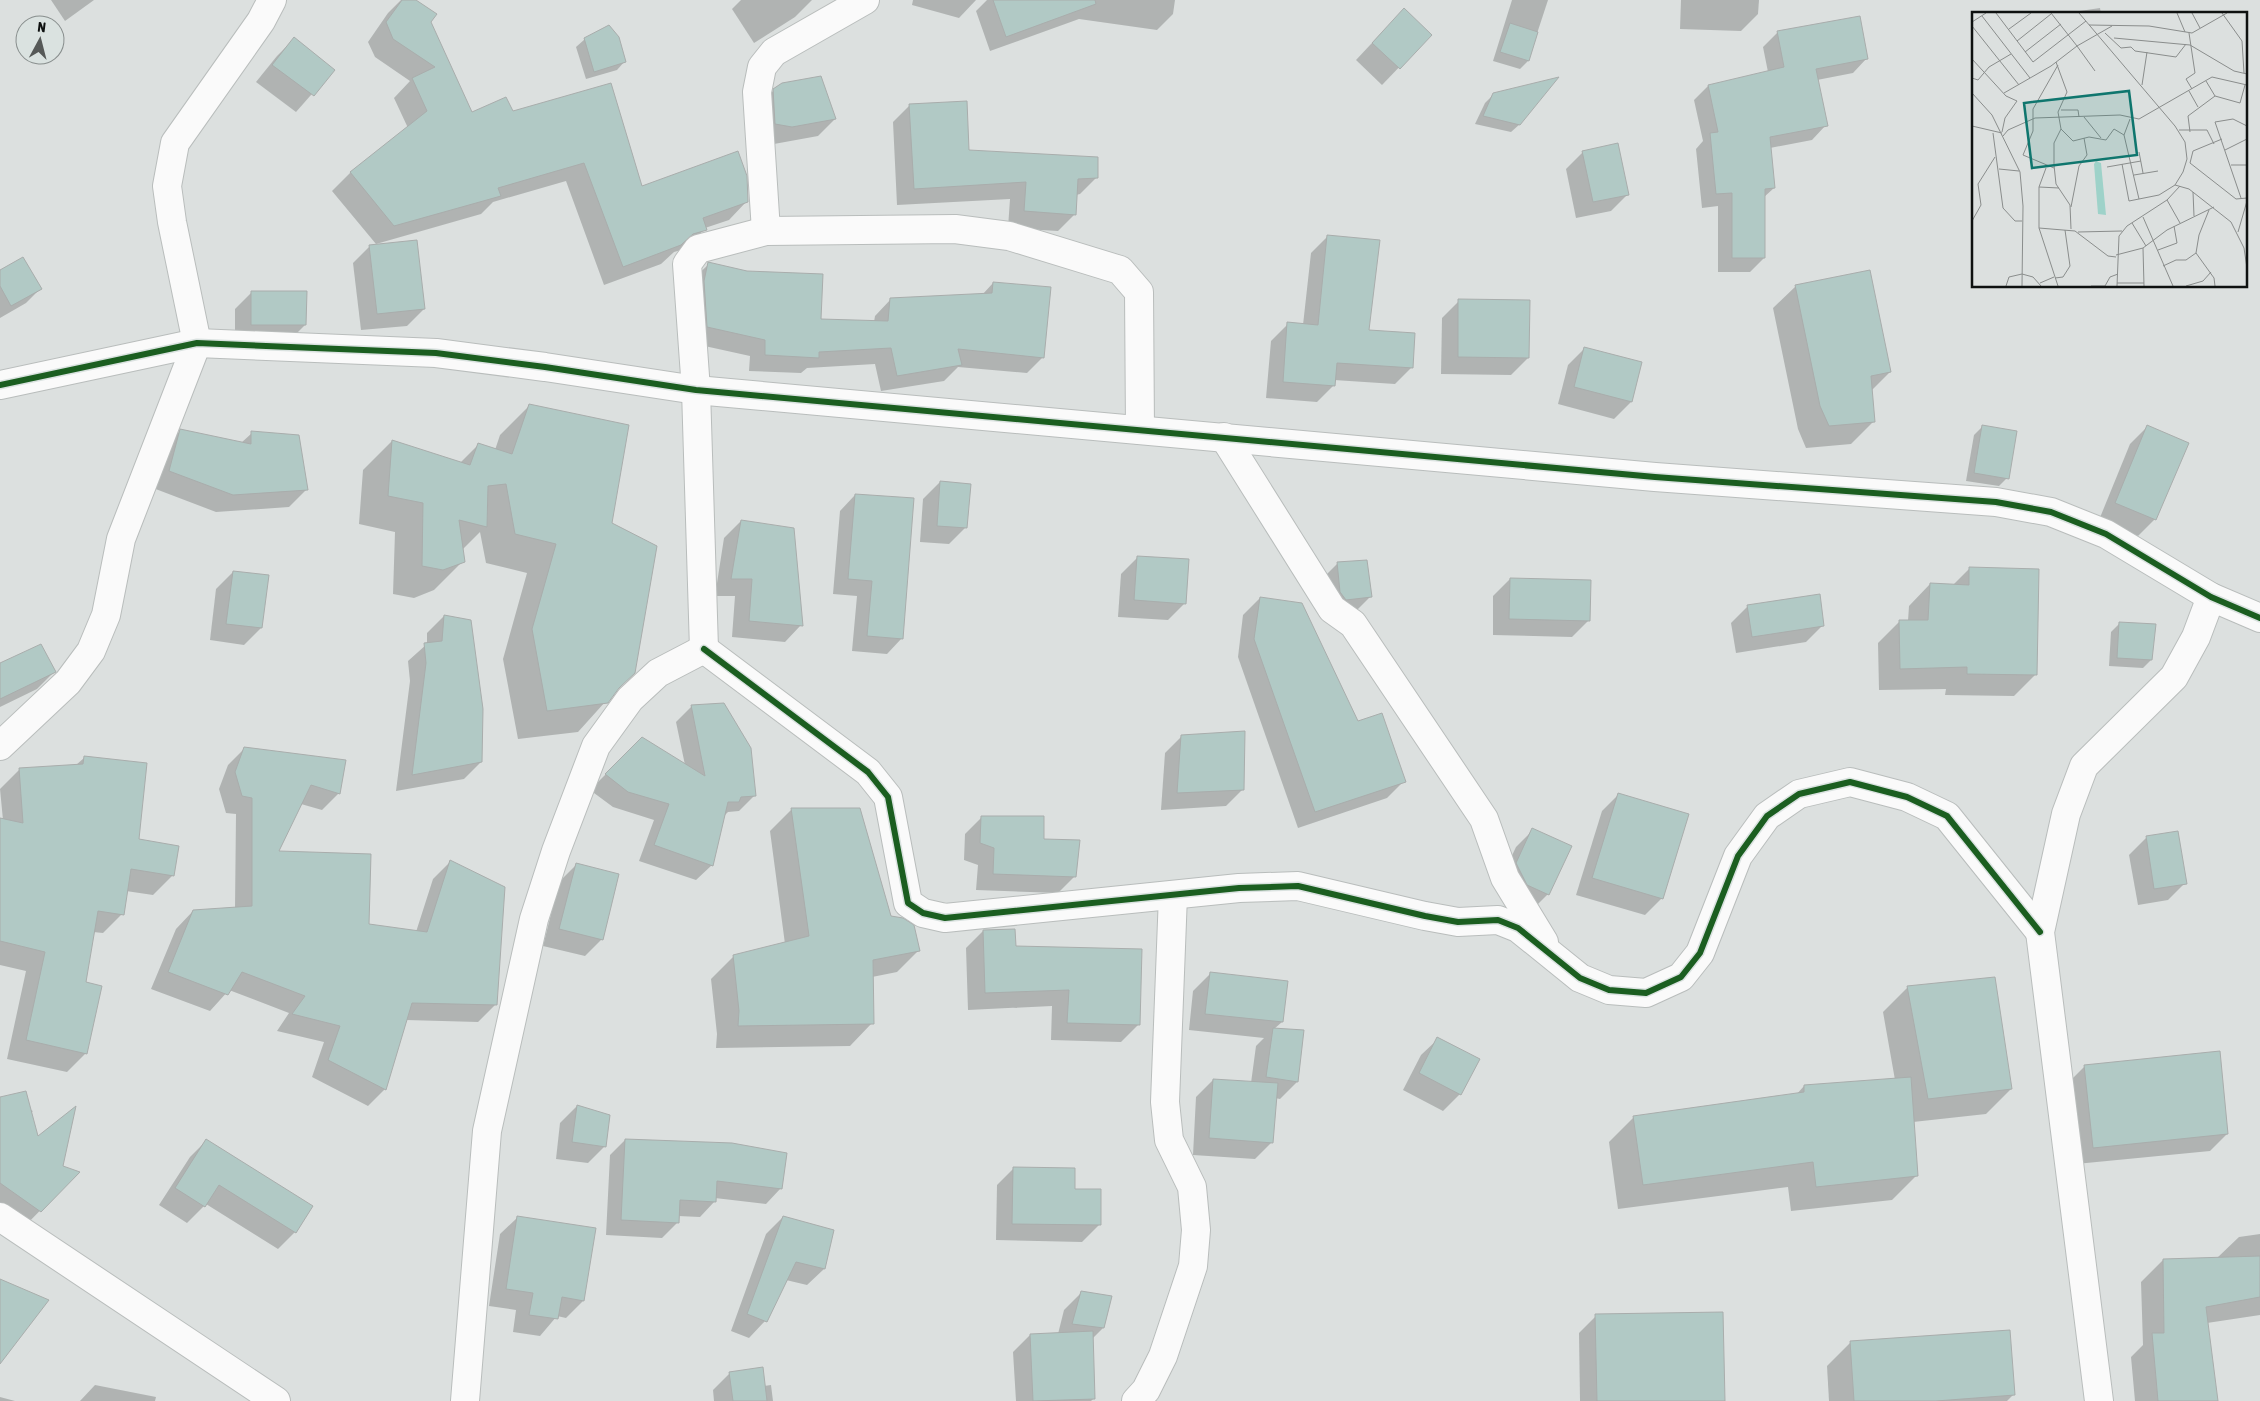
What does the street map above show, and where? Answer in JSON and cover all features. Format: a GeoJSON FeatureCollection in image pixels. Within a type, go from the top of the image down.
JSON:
{"type":"FeatureCollection","features":[{"type":"Feature","properties":{"kind":"street"},"geometry":{"type":"LineString","coordinates":[[0,746],[68,682],[91,651],[106,615],[121,539],[198,343],[172,222],[168,186],[175,143],[261,21],[272,0]]}},
{"type":"Feature","properties":{"kind":"street"},"geometry":{"type":"LineString","coordinates":[[766,232],[758,92],[762,67],[774,52],[865,0]]}},
{"type":"Feature","properties":{"kind":"street"},"geometry":{"type":"LineString","coordinates":[[704,649],[696,390],[687,264],[698,250],[766,232],[954,229],[1010,236],[1120,270],[1139,292],[1140,430]]}},
{"type":"Feature","properties":{"kind":"street"},"geometry":{"type":"LineString","coordinates":[[0,385],[198,343],[436,354],[545,367],[696,390],[1655,477],[1996,502],[2051,512],[2106,534],[2211,597],[2260,618]]}},
{"type":"Feature","properties":{"kind":"street"},"geometry":{"type":"LineString","coordinates":[[1224,437],[1332,609],[1353,624],[1484,819],[1505,878],[1553,956]]}},
{"type":"Feature","properties":{"kind":"street"},"geometry":{"type":"LineString","coordinates":[[2099,1401],[2040,932],[2066,814],[2084,766],[2174,677],[2196,637],[2211,597]]}},
{"type":"Feature","properties":{"kind":"street"},"geometry":{"type":"LineString","coordinates":[[704,649],[868,772],[888,796],[908,903],[923,913],[946,918],[1239,888],[1298,886],[1424,916],[1458,922],[1498,920],[1518,928],[1580,978],[1609,990],[1646,993],[1681,977],[1700,953],[1738,856],[1766,816],[1798,794],[1850,782],[1907,797],[1947,816],[2040,932]]}},
{"type":"Feature","properties":{"kind":"street"},"geometry":{"type":"LineString","coordinates":[[465,1401],[487,1131],[534,920],[556,850],[596,746],[630,699],[658,673],[704,649]]}},
{"type":"Feature","properties":{"kind":"street"},"geometry":{"type":"LineString","coordinates":[[1136,1401],[1146,1390],[1163,1356],[1193,1266],[1196,1230],[1192,1187],[1169,1140],[1165,1102],[1173,895]]}},
{"type":"Feature","properties":{"kind":"street"},"geometry":{"type":"LineString","coordinates":[[0,1217],[276,1401]]}},
{"type":"Feature","properties":{"kind":"building"},"geometry":{"type":"Polygon","coordinates":[[[402,0],[416,0],[437,14],[431,22],[472,112],[506,97],[513,111],[611,83],[642,186],[738,151],[747,176],[748,202],[703,218],[707,230],[693,234],[681,245],[623,267],[584,163],[498,188],[501,196],[394,226],[350,172],[427,111],[412,78],[435,67],[393,39],[386,22],[402,0]]]}},
{"type":"Feature","properties":{"kind":"building"},"geometry":{"type":"Polygon","coordinates":[[[993,0],[1095,0],[1096,4],[1006,37],[993,0]]]}},
{"type":"Feature","properties":{"kind":"building"},"geometry":{"type":"Polygon","coordinates":[[[1404,8],[1432,35],[1400,69],[1372,43],[1404,8]]]}},
{"type":"Feature","properties":{"kind":"building"},"geometry":{"type":"Polygon","coordinates":[[[1860,16],[1868,59],[1816,69],[1828,126],[1770,137],[1775,188],[1765,189],[1765,258],[1732,258],[1732,193],[1716,194],[1710,133],[1718,132],[1708,85],[1784,67],[1777,31],[1860,16]]]}},
{"type":"Feature","properties":{"kind":"building"},"geometry":{"type":"Polygon","coordinates":[[[1510,23],[1538,32],[1529,61],[1500,52],[1510,23]]]}},
{"type":"Feature","properties":{"kind":"building"},"geometry":{"type":"Polygon","coordinates":[[[609,25],[619,37],[626,62],[594,72],[584,38],[609,25]]]}},
{"type":"Feature","properties":{"kind":"building"},"geometry":{"type":"Polygon","coordinates":[[[294,37],[335,70],[314,96],[272,65],[294,37]]]}},
{"type":"Feature","properties":{"kind":"building"},"geometry":{"type":"Polygon","coordinates":[[[821,76],[836,119],[792,127],[775,124],[773,89],[782,83],[821,76]]]}},
{"type":"Feature","properties":{"kind":"building"},"geometry":{"type":"Polygon","coordinates":[[[1559,77],[1520,125],[1483,116],[1493,93],[1559,77]]]}},
{"type":"Feature","properties":{"kind":"building"},"geometry":{"type":"Polygon","coordinates":[[[967,101],[969,150],[1098,157],[1098,178],[1078,179],[1076,215],[1024,211],[1026,182],[914,189],[909,104],[967,101]]]}},
{"type":"Feature","properties":{"kind":"building"},"geometry":{"type":"Polygon","coordinates":[[[1618,143],[1629,195],[1593,202],[1582,151],[1618,143]]]}},
{"type":"Feature","properties":{"kind":"building"},"geometry":{"type":"Polygon","coordinates":[[[1327,235],[1380,240],[1369,330],[1415,333],[1413,368],[1337,363],[1335,386],[1283,382],[1287,322],[1318,325],[1327,235]]]}},
{"type":"Feature","properties":{"kind":"building"},"geometry":{"type":"Polygon","coordinates":[[[417,240],[425,309],[377,314],[369,245],[417,240]]]}},
{"type":"Feature","properties":{"kind":"building"},"geometry":{"type":"Polygon","coordinates":[[[23,257],[42,289],[11,306],[0,286],[0,270],[23,257]]]}},
{"type":"Feature","properties":{"kind":"building"},"geometry":{"type":"Polygon","coordinates":[[[708,262],[747,271],[823,274],[821,319],[888,321],[890,298],[992,293],[993,282],[1051,287],[1044,358],[958,349],[962,365],[897,376],[891,348],[819,352],[819,358],[765,355],[765,340],[707,327],[704,281],[708,262]]]}},
{"type":"Feature","properties":{"kind":"building"},"geometry":{"type":"Polygon","coordinates":[[[1870,270],[1891,372],[1871,376],[1875,422],[1829,426],[1820,406],[1795,285],[1870,270]]]}},
{"type":"Feature","properties":{"kind":"building"},"geometry":{"type":"Polygon","coordinates":[[[251,291],[307,291],[306,325],[251,325],[251,291]]]}},
{"type":"Feature","properties":{"kind":"building"},"geometry":{"type":"Polygon","coordinates":[[[1458,299],[1530,300],[1529,358],[1458,357],[1458,299]]]}},
{"type":"Feature","properties":{"kind":"building"},"geometry":{"type":"Polygon","coordinates":[[[1584,347],[1642,362],[1632,402],[1574,387],[1584,347]]]}},
{"type":"Feature","properties":{"kind":"building"},"geometry":{"type":"Polygon","coordinates":[[[529,404],[629,425],[612,523],[657,546],[635,673],[619,688],[608,703],[547,711],[532,629],[556,544],[515,534],[506,484],[488,486],[487,527],[459,520],[465,562],[443,570],[422,566],[423,503],[388,496],[392,440],[470,465],[478,443],[512,454],[529,404]]]}},
{"type":"Feature","properties":{"kind":"building"},"geometry":{"type":"Polygon","coordinates":[[[1982,425],[2017,431],[2009,479],[1974,473],[1982,425]]]}},
{"type":"Feature","properties":{"kind":"building"},"geometry":{"type":"Polygon","coordinates":[[[2147,425],[2189,443],[2156,520],[2115,503],[2147,425]]]}},
{"type":"Feature","properties":{"kind":"building"},"geometry":{"type":"Polygon","coordinates":[[[180,429],[251,444],[251,431],[299,435],[308,490],[233,495],[169,471],[180,429]]]}},
{"type":"Feature","properties":{"kind":"building"},"geometry":{"type":"Polygon","coordinates":[[[940,481],[971,484],[967,528],[937,526],[940,481]]]}},
{"type":"Feature","properties":{"kind":"building"},"geometry":{"type":"Polygon","coordinates":[[[855,494],[914,498],[903,639],[867,636],[872,581],[848,579],[855,494]]]}},
{"type":"Feature","properties":{"kind":"building"},"geometry":{"type":"Polygon","coordinates":[[[741,520],[794,528],[803,626],[749,621],[752,579],[731,579],[741,520]]]}},
{"type":"Feature","properties":{"kind":"building"},"geometry":{"type":"Polygon","coordinates":[[[1137,556],[1189,559],[1186,604],[1134,600],[1137,556]]]}},
{"type":"Feature","properties":{"kind":"building"},"geometry":{"type":"Polygon","coordinates":[[[1367,560],[1372,597],[1346,600],[1340,592],[1337,562],[1367,560]]]}},
{"type":"Feature","properties":{"kind":"building"},"geometry":{"type":"Polygon","coordinates":[[[1969,567],[2039,569],[2037,675],[1967,674],[1967,667],[1900,669],[1899,620],[1928,620],[1930,583],[1969,585],[1969,567]]]}},
{"type":"Feature","properties":{"kind":"building"},"geometry":{"type":"Polygon","coordinates":[[[233,571],[269,575],[262,628],[226,624],[233,571]]]}},
{"type":"Feature","properties":{"kind":"building"},"geometry":{"type":"Polygon","coordinates":[[[1510,578],[1591,580],[1590,621],[1509,619],[1510,578]]]}},
{"type":"Feature","properties":{"kind":"building"},"geometry":{"type":"Polygon","coordinates":[[[1820,594],[1824,626],[1752,637],[1747,605],[1820,594]]]}},
{"type":"Feature","properties":{"kind":"building"},"geometry":{"type":"Polygon","coordinates":[[[1260,597],[1302,603],[1358,721],[1382,713],[1406,782],[1315,812],[1254,639],[1260,597]]]}},
{"type":"Feature","properties":{"kind":"building"},"geometry":{"type":"Polygon","coordinates":[[[444,615],[471,620],[483,709],[482,762],[412,775],[426,663],[424,643],[442,641],[444,615]]]}},
{"type":"Feature","properties":{"kind":"building"},"geometry":{"type":"Polygon","coordinates":[[[2119,622],[2156,624],[2152,660],[2117,658],[2119,622]]]}},
{"type":"Feature","properties":{"kind":"building"},"geometry":{"type":"Polygon","coordinates":[[[41,644],[56,672],[0,699],[0,663],[41,644]]]}},
{"type":"Feature","properties":{"kind":"building"},"geometry":{"type":"Polygon","coordinates":[[[724,703],[751,748],[756,796],[741,797],[739,802],[728,802],[713,866],[654,845],[669,804],[628,792],[605,774],[642,737],[705,776],[691,705],[724,703]]]}},
{"type":"Feature","properties":{"kind":"building"},"geometry":{"type":"Polygon","coordinates":[[[1245,731],[1244,790],[1177,793],[1181,735],[1245,731]]]}},
{"type":"Feature","properties":{"kind":"building"},"geometry":{"type":"Polygon","coordinates":[[[244,747],[346,760],[340,794],[311,785],[279,851],[371,854],[369,924],[427,932],[450,860],[505,887],[497,1005],[412,1003],[386,1090],[328,1060],[340,1026],[292,1014],[305,996],[242,972],[228,995],[168,972],[193,910],[252,906],[252,798],[242,796],[235,772],[244,747]]]}},
{"type":"Feature","properties":{"kind":"building"},"geometry":{"type":"Polygon","coordinates":[[[84,756],[147,763],[139,839],[179,846],[174,876],[131,869],[124,915],[98,911],[86,982],[102,986],[87,1054],[26,1040],[45,952],[0,941],[0,818],[23,823],[19,768],[83,764],[84,756]]]}},
{"type":"Feature","properties":{"kind":"building"},"geometry":{"type":"Polygon","coordinates":[[[1618,793],[1689,814],[1663,899],[1592,878],[1618,793]]]}},
{"type":"Feature","properties":{"kind":"building"},"geometry":{"type":"Polygon","coordinates":[[[791,808],[860,808],[891,916],[903,918],[914,925],[920,951],[873,960],[874,1024],[738,1026],[739,1011],[733,955],[809,936],[791,808]]]}},
{"type":"Feature","properties":{"kind":"building"},"geometry":{"type":"Polygon","coordinates":[[[981,816],[1044,816],[1044,839],[1080,840],[1076,877],[993,874],[994,848],[980,843],[981,816]]]}},
{"type":"Feature","properties":{"kind":"building"},"geometry":{"type":"Polygon","coordinates":[[[1532,828],[1572,846],[1549,895],[1527,885],[1516,863],[1532,828]]]}},
{"type":"Feature","properties":{"kind":"building"},"geometry":{"type":"Polygon","coordinates":[[[2178,831],[2187,884],[2154,889],[2146,836],[2178,831]]]}},
{"type":"Feature","properties":{"kind":"building"},"geometry":{"type":"Polygon","coordinates":[[[576,863],[619,874],[603,940],[559,929],[576,863]]]}},
{"type":"Feature","properties":{"kind":"building"},"geometry":{"type":"Polygon","coordinates":[[[1015,929],[1016,946],[1142,949],[1140,1025],[1067,1023],[1069,990],[985,993],[983,930],[1015,929]]]}},
{"type":"Feature","properties":{"kind":"building"},"geometry":{"type":"Polygon","coordinates":[[[1210,972],[1288,981],[1283,1022],[1205,1014],[1210,972]]]}},
{"type":"Feature","properties":{"kind":"building"},"geometry":{"type":"Polygon","coordinates":[[[1995,977],[2012,1089],[1928,1099],[1907,986],[1995,977]]]}},
{"type":"Feature","properties":{"kind":"building"},"geometry":{"type":"Polygon","coordinates":[[[1273,1028],[1304,1030],[1298,1082],[1266,1077],[1273,1028]]]}},
{"type":"Feature","properties":{"kind":"building"},"geometry":{"type":"Polygon","coordinates":[[[1437,1037],[1480,1059],[1461,1095],[1419,1073],[1437,1037]]]}},
{"type":"Feature","properties":{"kind":"building"},"geometry":{"type":"Polygon","coordinates":[[[2220,1051],[2228,1134],[2093,1148],[2084,1065],[2220,1051]]]}},
{"type":"Feature","properties":{"kind":"building"},"geometry":{"type":"Polygon","coordinates":[[[1911,1077],[1918,1176],[1816,1187],[1813,1162],[1643,1185],[1633,1116],[1804,1092],[1804,1085],[1911,1077]]]}},
{"type":"Feature","properties":{"kind":"building"},"geometry":{"type":"Polygon","coordinates":[[[1213,1079],[1278,1083],[1273,1143],[1209,1138],[1213,1079]]]}},
{"type":"Feature","properties":{"kind":"building"},"geometry":{"type":"Polygon","coordinates":[[[26,1091],[38,1136],[76,1106],[63,1166],[80,1172],[41,1212],[0,1183],[0,1097],[26,1091]]]}},
{"type":"Feature","properties":{"kind":"building"},"geometry":{"type":"Polygon","coordinates":[[[577,1105],[610,1115],[606,1147],[572,1142],[577,1105]]]}},
{"type":"Feature","properties":{"kind":"building"},"geometry":{"type":"Polygon","coordinates":[[[206,1139],[313,1206],[296,1233],[219,1185],[205,1207],[175,1188],[206,1139]]]}},
{"type":"Feature","properties":{"kind":"building"},"geometry":{"type":"Polygon","coordinates":[[[625,1139],[732,1143],[787,1153],[782,1189],[717,1181],[716,1202],[680,1200],[679,1223],[621,1220],[625,1139]]]}},
{"type":"Feature","properties":{"kind":"building"},"geometry":{"type":"Polygon","coordinates":[[[1013,1167],[1075,1168],[1075,1189],[1101,1189],[1101,1225],[1012,1224],[1013,1167]]]}},
{"type":"Feature","properties":{"kind":"building"},"geometry":{"type":"Polygon","coordinates":[[[517,1216],[596,1228],[584,1301],[562,1297],[558,1319],[529,1315],[533,1293],[506,1289],[517,1216]]]}},
{"type":"Feature","properties":{"kind":"building"},"geometry":{"type":"Polygon","coordinates":[[[783,1216],[834,1230],[825,1269],[796,1262],[767,1322],[747,1314],[783,1216]]]}},
{"type":"Feature","properties":{"kind":"building"},"geometry":{"type":"Polygon","coordinates":[[[2260,1256],[2260,1297],[2206,1307],[2218,1401],[2158,1401],[2152,1333],[2164,1333],[2163,1259],[2260,1256]]]}},
{"type":"Feature","properties":{"kind":"building"},"geometry":{"type":"Polygon","coordinates":[[[0,1279],[49,1300],[0,1364],[0,1279]]]}},
{"type":"Feature","properties":{"kind":"building"},"geometry":{"type":"Polygon","coordinates":[[[1081,1291],[1112,1296],[1104,1328],[1072,1324],[1081,1291]]]}},
{"type":"Feature","properties":{"kind":"building"},"geometry":{"type":"Polygon","coordinates":[[[1723,1312],[1725,1401],[1597,1401],[1595,1314],[1723,1312]]]}},
{"type":"Feature","properties":{"kind":"building"},"geometry":{"type":"Polygon","coordinates":[[[2010,1330],[2015,1395],[1936,1401],[1854,1401],[1850,1341],[2010,1330]]]}},
{"type":"Feature","properties":{"kind":"building"},"geometry":{"type":"Polygon","coordinates":[[[1093,1331],[1095,1399],[1033,1401],[1030,1334],[1093,1331]]]}},
{"type":"Feature","properties":{"kind":"building"},"geometry":{"type":"Polygon","coordinates":[[[763,1367],[767,1401],[733,1401],[729,1372],[763,1367]]]}},
{"type":"Feature","properties":{"kind":"cycle path"},"geometry":{"type":"LineString","coordinates":[[0,385],[197,343],[436,353],[696,390],[1655,477],[1996,502],[2051,512],[2106,534],[2211,597],[2260,618]]}},
{"type":"Feature","properties":{"kind":"cycle path"},"geometry":{"type":"LineString","coordinates":[[704,649],[868,772],[888,797],[908,903],[923,913],[945,918],[1239,888],[1298,886],[1458,922],[1498,920],[1518,928],[1580,978],[1609,990],[1646,993],[1681,977],[1700,953],[1738,856],[1767,816],[1799,794],[1850,782],[1907,797],[1947,816],[2040,932]]}}]}
